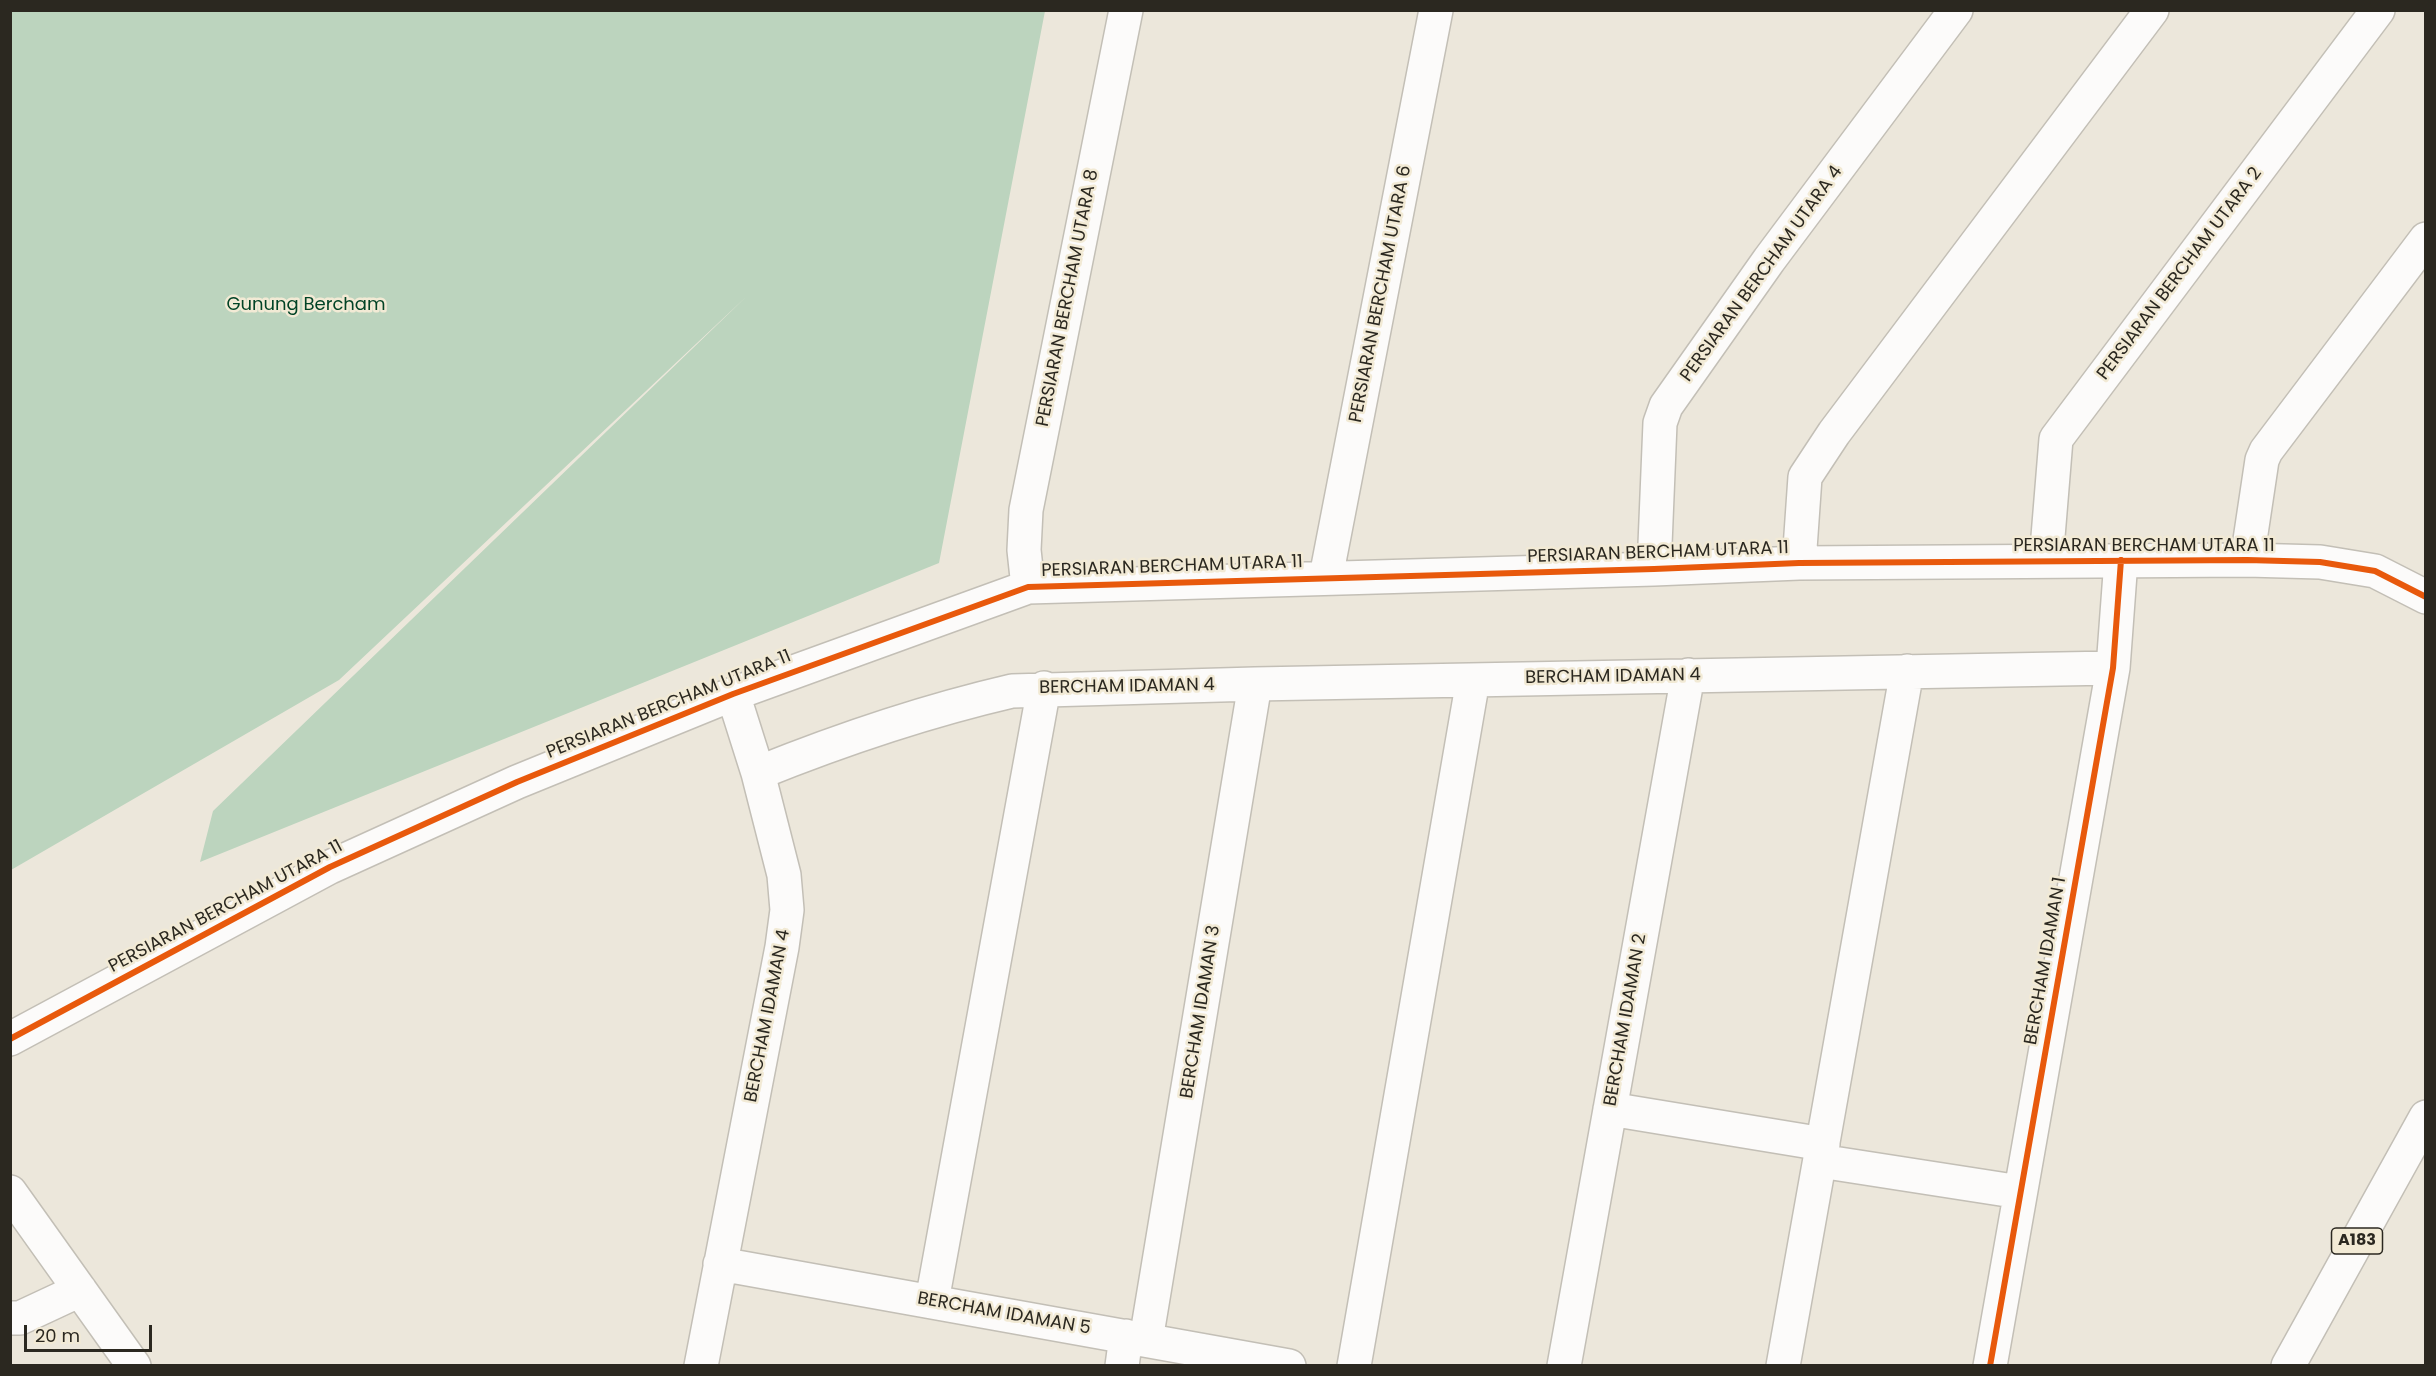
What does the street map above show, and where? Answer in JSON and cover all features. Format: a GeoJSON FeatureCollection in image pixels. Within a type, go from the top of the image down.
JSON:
{"type":"FeatureCollection","features":[{"type":"Feature","properties":{"kind":"street","name":"PERSIARAN BERCHAM UTARA 8"},"geometry":{"type":"LineString","coordinates":[[1028,587],[1024,550],[1026,510],[1126,10]]}},
{"type":"Feature","properties":{"kind":"street","name":"PERSIARAN BERCHAM UTARA 6"},"geometry":{"type":"LineString","coordinates":[[1326,577],[1436,10]]}},
{"type":"Feature","properties":{"kind":"street","name":"PERSIARAN BERCHAM UTARA 4"},"geometry":{"type":"LineString","coordinates":[[1654,569],[1659,433],[1666,406],[1769,260],[1956,10]]}},
{"type":"Feature","properties":{"kind":"street"},"geometry":{"type":"LineString","coordinates":[[1799,563],[1805,477],[1849,414],[2152,10]]}},
{"type":"Feature","properties":{"kind":"street","name":"PERSIARAN BERCHAM UTARA 2"},"geometry":{"type":"LineString","coordinates":[[2046,561],[2056,439],[2378,10]]}},
{"type":"Feature","properties":{"kind":"street"},"geometry":{"type":"LineString","coordinates":[[2247,560],[2262,460],[2266,451],[2426,238]]}},
{"type":"Feature","properties":{"kind":"street","name":"BERCHAM IDAMAN 1"},"geometry":{"type":"LineString","coordinates":[[1989,1365],[2113,668],[2121,560]]}},
{"type":"Feature","properties":{"kind":"street","name":"PERSIARAN BERCHAM UTARA 11"},"geometry":{"type":"LineString","coordinates":[[10,1039],[330,867],[517,782],[733,694],[1028,587],[1799,563],[2247,560],[2320,561],[2375,571],[2426,597]]}},
{"type":"Feature","properties":{"kind":"street","name":"BERCHAM IDAMAN 4"},"geometry":{"type":"LineString","coordinates":[[701,1365],[782,947],[787,910],[784,875],[758,773],[815,750],[979,699],[1012,691],[1044,688],[2113,668]]}},
{"type":"Feature","properties":{"kind":"street"},"geometry":{"type":"LineString","coordinates":[[1783,1365],[1907,671]]}},
{"type":"Feature","properties":{"kind":"street","name":"BERCHAM IDAMAN 2"},"geometry":{"type":"LineString","coordinates":[[1564,1365],[1688,675]]}},
{"type":"Feature","properties":{"kind":"street"},"geometry":{"type":"LineString","coordinates":[[1354,1365],[1473,680]]}},
{"type":"Feature","properties":{"kind":"street","name":"BERCHAM IDAMAN 3"},"geometry":{"type":"LineString","coordinates":[[1131,1347],[1255,684]]}},
{"type":"Feature","properties":{"kind":"street"},"geometry":{"type":"LineString","coordinates":[[932,1301],[1044,688]]}},
{"type":"Feature","properties":{"kind":"street"},"geometry":{"type":"LineString","coordinates":[[733,694],[758,773]]}},
{"type":"Feature","properties":{"kind":"street"},"geometry":{"type":"LineString","coordinates":[[1610,1109],[2020,1191]]}},
{"type":"Feature","properties":{"kind":"street","name":"A183"},"geometry":{"type":"LineString","coordinates":[[2288,1365],[2426,1117]]}},
{"type":"Feature","properties":{"kind":"street"},"geometry":{"type":"LineString","coordinates":[[10,1192],[134,1365]]}},
{"type":"Feature","properties":{"kind":"street","name":"BERCHAM IDAMAN 5"},"geometry":{"type":"LineString","coordinates":[[720,1263],[932,1301],[1131,1347],[1289,1365]]}},
{"type":"Feature","properties":{"kind":"street"},"geometry":{"type":"LineString","coordinates":[[10,1318],[20,1318],[80,1290]]}},
{"type":"Feature","properties":{"kind":"green space","name":"Gunung Bercham"},"geometry":{"type":"Polygon","coordinates":[[[11,10],[1045,11],[939,563],[200,862],[213,811],[748,295],[339,680],[11,870],[11,10]]]}},
{"type":"Feature","properties":{"kind":"cycle path"},"geometry":{"type":"LineString","coordinates":[[1990,1366],[2113,668],[2121,560]]}},
{"type":"Feature","properties":{"kind":"cycle path"},"geometry":{"type":"LineString","coordinates":[[10,1039],[330,867],[517,782],[733,694],[1028,587],[1799,563],[2247,560],[2320,562],[2375,571],[2426,597]]}}]}
